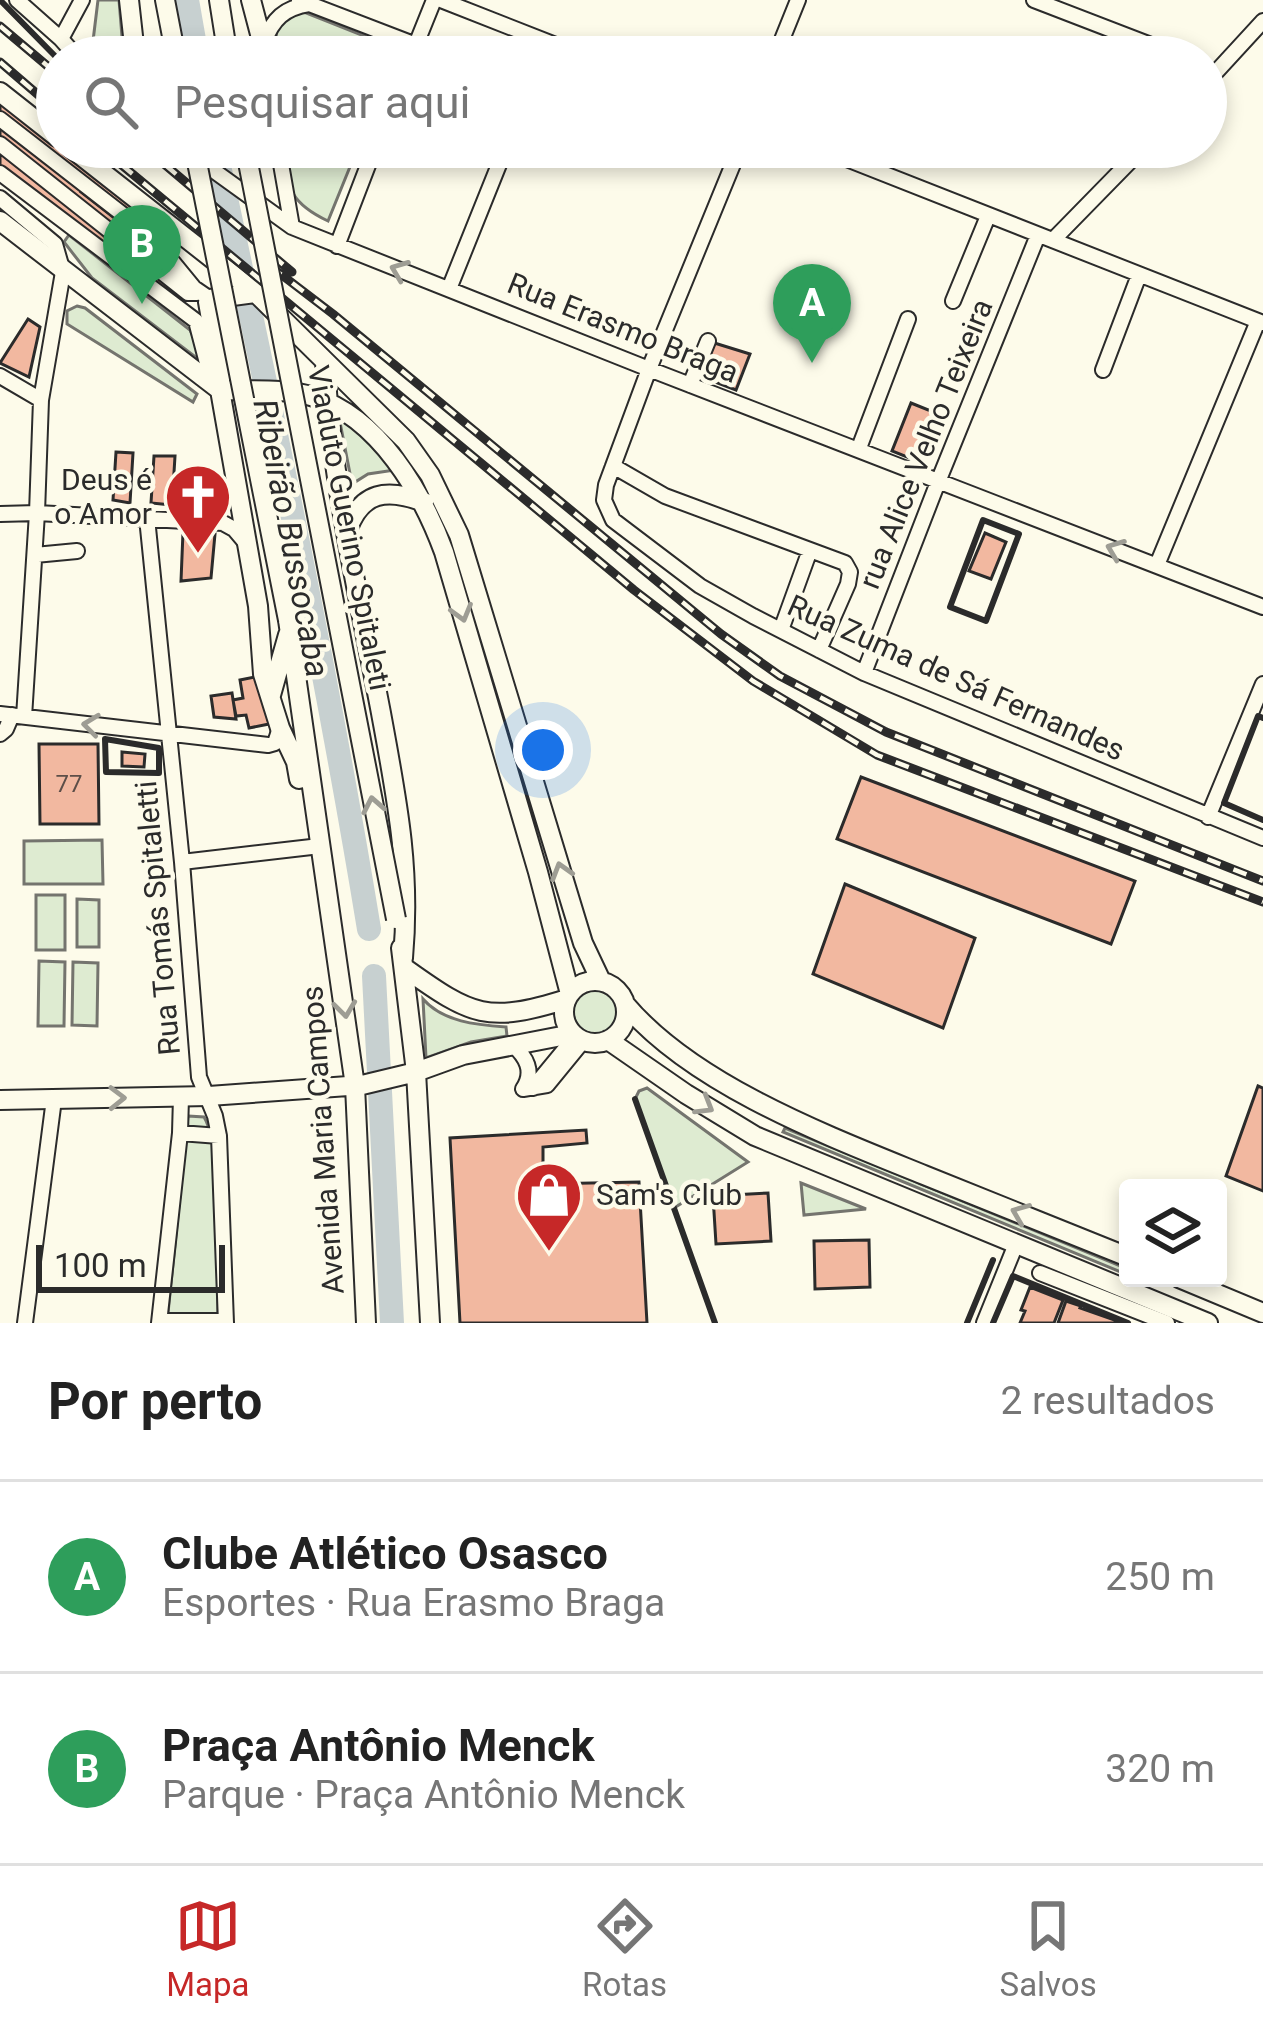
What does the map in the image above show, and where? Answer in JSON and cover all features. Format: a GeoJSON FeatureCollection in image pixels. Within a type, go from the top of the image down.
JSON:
{"type":"FeatureCollection","features":[{"type":"Feature","properties":{"kind":"main road"},"geometry":{"type":"LineString","coordinates":[[129,0],[130,36]]}},
{"type":"Feature","properties":{"kind":"main road"},"geometry":{"type":"LineString","coordinates":[[165,0],[172,36]]}},
{"type":"Feature","properties":{"kind":"main road"},"geometry":{"type":"LineString","coordinates":[[219,0],[225,36]]}},
{"type":"Feature","properties":{"kind":"main road"},"geometry":{"type":"LineString","coordinates":[[251,0],[261,36]]}},
{"type":"Feature","properties":{"kind":"main road"},"geometry":{"type":"LineString","coordinates":[[0,92],[36,120]]}},
{"type":"Feature","properties":{"kind":"main road"},"geometry":{"type":"LineString","coordinates":[[96,168],[248,291],[324,360],[406,441],[430,475],[459,535],[583,943],[601,981]]}},
{"type":"Feature","properties":{"kind":"main road","name":"Avenida Maria Campos"},"geometry":{"type":"LineString","coordinates":[[198,168],[289,625],[358,1086],[366,1323]]}},
{"type":"Feature","properties":{"kind":"main road","name":"Viaduto Guerino Spitaleti"},"geometry":{"type":"LineString","coordinates":[[249,168],[405,963]]}},
{"type":"Feature","properties":{"kind":"main road"},"geometry":{"type":"LineString","coordinates":[[0,221],[220,390],[309,395],[327,402],[342,409],[397,461],[424,502],[451,575],[538,872],[568,997],[565,1022],[577,1037]]}},
{"type":"Feature","properties":{"kind":"main road"},"geometry":{"type":"LineString","coordinates":[[206,296],[248,291]]}},
{"type":"Feature","properties":{"kind":"main road","name":"Avenida Maria Campos"},"geometry":{"type":"LineString","coordinates":[[206,296],[249,546],[263,674],[296,762],[301,791],[314,810]]}},
{"type":"Feature","properties":{"kind":"main road"},"geometry":{"type":"LineString","coordinates":[[270,392],[308,379],[324,360]]}},
{"type":"Feature","properties":{"kind":"main road"},"geometry":{"type":"LineString","coordinates":[[324,360],[346,531],[402,831],[408,909],[405,963],[430,1323]]}},
{"type":"Feature","properties":{"kind":"main road"},"geometry":{"type":"LineString","coordinates":[[346,531],[353,512],[375,496],[396,494],[424,502]]}},
{"type":"Feature","properties":{"kind":"main road"},"geometry":{"type":"LineString","coordinates":[[270,698],[289,625]]}},
{"type":"Feature","properties":{"kind":"main road"},"geometry":{"type":"LineString","coordinates":[[405,963],[432,988],[486,1014],[525,1012],[568,997],[584,983],[601,981],[616,989],[646,1027],[701,1067],[779,1113],[1119,1253]]}},
{"type":"Feature","properties":{"kind":"main road"},"geometry":{"type":"LineString","coordinates":[[0,1100],[209,1096],[358,1086],[512,1044],[577,1037],[596,1043],[608,1040],[625,1021],[625,1004]]}},
{"type":"Feature","properties":{"kind":"main road"},"geometry":{"type":"LineString","coordinates":[[608,1040],[754,1136],[1016,1244],[1045,1266],[1208,1323]]}},
{"type":"Feature","properties":{"kind":"main road"},"geometry":{"type":"LineString","coordinates":[[1201,1287],[1263,1312]]}},
{"type":"Feature","properties":{"kind":"street"},"geometry":{"type":"LineString","coordinates":[[17,0],[58,36]]}},
{"type":"Feature","properties":{"kind":"street"},"geometry":{"type":"LineString","coordinates":[[420,36],[437,0],[516,36]]}},
{"type":"Feature","properties":{"kind":"street"},"geometry":{"type":"LineString","coordinates":[[783,36],[798,0]]}},
{"type":"Feature","properties":{"kind":"street"},"geometry":{"type":"LineString","coordinates":[[1034,0],[1127,36]]}},
{"type":"Feature","properties":{"kind":"street"},"geometry":{"type":"LineString","coordinates":[[268,36],[279,16],[306,1],[381,36]]}},
{"type":"Feature","properties":{"kind":"street"},"geometry":{"type":"LineString","coordinates":[[62,36],[78,2]]}},
{"type":"Feature","properties":{"kind":"street"},"geometry":{"type":"LineString","coordinates":[[1227,54],[1263,21]]}},
{"type":"Feature","properties":{"kind":"street"},"geometry":{"type":"LineString","coordinates":[[0,119],[36,147]]}},
{"type":"Feature","properties":{"kind":"street"},"geometry":{"type":"LineString","coordinates":[[0,144],[188,292],[206,296]]}},
{"type":"Feature","properties":{"kind":"street"},"geometry":{"type":"LineString","coordinates":[[63,168],[153,238],[206,296]]}},
{"type":"Feature","properties":{"kind":"street","name":"Rua Erasmo Braga"},"geometry":{"type":"LineString","coordinates":[[209,168],[292,227],[337,246],[1263,607]]}},
{"type":"Feature","properties":{"kind":"street"},"geometry":{"type":"LineString","coordinates":[[282,168],[292,227]]}},
{"type":"Feature","properties":{"kind":"street"},"geometry":{"type":"LineString","coordinates":[[337,246],[367,168]]}},
{"type":"Feature","properties":{"kind":"street"},"geometry":{"type":"LineString","coordinates":[[449,289],[498,168]]}},
{"type":"Feature","properties":{"kind":"street"},"geometry":{"type":"LineString","coordinates":[[731,168],[613,466],[665,496],[845,563],[850,572],[848,584],[818,650]]}},
{"type":"Feature","properties":{"kind":"street"},"geometry":{"type":"LineString","coordinates":[[868,168],[1260,322],[1157,565]]}},
{"type":"Feature","properties":{"kind":"street"},"geometry":{"type":"LineString","coordinates":[[1045,237],[1121,168]]}},
{"type":"Feature","properties":{"kind":"street"},"geometry":{"type":"LineString","coordinates":[[0,173],[196,321],[208,368],[220,390]]}},
{"type":"Feature","properties":{"kind":"street"},"geometry":{"type":"LineString","coordinates":[[0,198],[55,244],[63,272],[41,400],[34,555],[12,716],[0,734]]}},
{"type":"Feature","properties":{"kind":"street"},"geometry":{"type":"LineString","coordinates":[[953,301],[988,216]]}},
{"type":"Feature","properties":{"kind":"street","name":"rua Alice Velho Teixeira"},"geometry":{"type":"LineString","coordinates":[[864,673],[938,482],[1045,237]]}},
{"type":"Feature","properties":{"kind":"street"},"geometry":{"type":"LineString","coordinates":[[1102,370],[1139,275]]}},
{"type":"Feature","properties":{"kind":"street"},"geometry":{"type":"LineString","coordinates":[[859,448],[908,320]]}},
{"type":"Feature","properties":{"kind":"street"},"geometry":{"type":"LineString","coordinates":[[690,385],[708,341]]}},
{"type":"Feature","properties":{"kind":"street"},"geometry":{"type":"LineString","coordinates":[[0,376],[41,400]]}},
{"type":"Feature","properties":{"kind":"street","name":"Rua Zuma de Sá Fernandes"},"geometry":{"type":"LineString","coordinates":[[613,466],[604,500],[613,520],[700,586],[864,673],[1263,838]]}},
{"type":"Feature","properties":{"kind":"street"},"geometry":{"type":"LineString","coordinates":[[223,523],[241,497]]}},
{"type":"Feature","properties":{"kind":"street"},"geometry":{"type":"LineString","coordinates":[[0,514],[223,523],[249,546]]}},
{"type":"Feature","properties":{"kind":"street","name":"Rua Tomás Spitaletti"},"geometry":{"type":"LineString","coordinates":[[147,518],[199,1077],[209,1096],[218,1136],[226,1322]]}},
{"type":"Feature","properties":{"kind":"street"},"geometry":{"type":"LineString","coordinates":[[34,555],[77,550]]}},
{"type":"Feature","properties":{"kind":"street"},"geometry":{"type":"LineString","coordinates":[[781,630],[810,550]]}},
{"type":"Feature","properties":{"kind":"street"},"geometry":{"type":"LineString","coordinates":[[1208,817],[1263,684]]}},
{"type":"Feature","properties":{"kind":"street"},"geometry":{"type":"LineString","coordinates":[[12,716],[268,746],[280,728]]}},
{"type":"Feature","properties":{"kind":"street"},"geometry":{"type":"LineString","coordinates":[[182,862],[320,846]]}},
{"type":"Feature","properties":{"kind":"street"},"geometry":{"type":"LineString","coordinates":[[512,1044],[529,1069],[528,1088],[577,1037]]}},
{"type":"Feature","properties":{"kind":"street"},"geometry":{"type":"LineString","coordinates":[[182,1097],[159,1322],[226,1322]]}},
{"type":"Feature","properties":{"kind":"street"},"geometry":{"type":"LineString","coordinates":[[25,1323],[54,1099]]}},
{"type":"Feature","properties":{"kind":"street"},"geometry":{"type":"LineString","coordinates":[[754,1136],[763,1115],[779,1113]]}},
{"type":"Feature","properties":{"kind":"street"},"geometry":{"type":"LineString","coordinates":[[180,1133],[218,1136]]}},
{"type":"Feature","properties":{"kind":"street"},"geometry":{"type":"LineString","coordinates":[[984,1323],[1016,1244]]}},
{"type":"Feature","properties":{"kind":"street"},"geometry":{"type":"LineString","coordinates":[[1045,1266],[1078,1279],[1096,1295],[1167,1323]]}},
{"type":"Feature","properties":{"kind":"green space"},"geometry":{"type":"Polygon","coordinates":[[[98,0],[119,0],[122,36],[94,36],[98,0]]]}},
{"type":"Feature","properties":{"kind":"green space"},"geometry":{"type":"Polygon","coordinates":[[[304,12],[364,36],[277,36],[286,17],[304,12]]]}},
{"type":"Feature","properties":{"kind":"green space"},"geometry":{"type":"Polygon","coordinates":[[[285,168],[349,168],[328,221],[297,200],[285,168]]]}},
{"type":"Feature","properties":{"kind":"green space"},"geometry":{"type":"Polygon","coordinates":[[[69,235],[190,330],[198,359],[92,278],[64,242],[69,235]]]}},
{"type":"Feature","properties":{"kind":"green space"},"geometry":{"type":"Polygon","coordinates":[[[77,306],[197,394],[193,402],[67,324],[67,311],[77,306]]]}},
{"type":"Feature","properties":{"kind":"green space"},"geometry":{"type":"Polygon","coordinates":[[[339,417],[395,470],[368,474],[352,484],[339,417]]]}},
{"type":"Feature","properties":{"kind":"green space"},"geometry":{"type":"Polygon","coordinates":[[[102,840],[103,884],[24,884],[24,841],[102,840]]]}},
{"type":"Feature","properties":{"kind":"green space"},"geometry":{"type":"Polygon","coordinates":[[[36,895],[65,895],[65,950],[36,950],[36,895]]]}},
{"type":"Feature","properties":{"kind":"green space"},"geometry":{"type":"Polygon","coordinates":[[[77,899],[99,900],[99,947],[77,947],[77,899]]]}},
{"type":"Feature","properties":{"kind":"green space"},"geometry":{"type":"Polygon","coordinates":[[[39,961],[65,962],[64,1026],[38,1026],[39,961]]]}},
{"type":"Feature","properties":{"kind":"green space"},"geometry":{"type":"Polygon","coordinates":[[[73,962],[98,963],[97,1026],[72,1025],[73,962]]]}},
{"type":"Feature","properties":{"kind":"green space"},"geometry":{"type":"Polygon","coordinates":[[[596,988],[613,994],[619,1011],[613,1028],[596,1034],[579,1028],[573,1011],[579,994],[596,988]]]}},
{"type":"Feature","properties":{"kind":"green space"},"geometry":{"type":"Polygon","coordinates":[[[423,999],[450,1017],[506,1027],[507,1036],[471,1042],[426,1058],[423,999]]]}},
{"type":"Feature","properties":{"kind":"green space"},"geometry":{"type":"Polygon","coordinates":[[[647,1088],[748,1162],[674,1208],[635,1099],[647,1088]]]}},
{"type":"Feature","properties":{"kind":"green space"},"geometry":{"type":"Polygon","coordinates":[[[188,1116],[204,1117],[214,1156],[218,1323],[167,1323],[188,1116]]]}},
{"type":"Feature","properties":{"kind":"green space"},"geometry":{"type":"Polygon","coordinates":[[[785,1128],[1119,1265],[1119,1271],[783,1132],[785,1128]]]}},
{"type":"Feature","properties":{"kind":"green space"},"geometry":{"type":"Polygon","coordinates":[[[801,1183],[866,1209],[804,1215],[801,1183]]]}},
{"type":"Feature","properties":{"kind":"building"},"geometry":{"type":"Polygon","coordinates":[[[0,103],[36,131],[36,168],[84,168],[161,227],[156,233],[89,182],[81,192],[149,245],[144,251],[185,296],[179,304],[0,165],[0,153],[58,198],[0,142],[0,103]]]}},
{"type":"Feature","properties":{"kind":"building"},"geometry":{"type":"Polygon","coordinates":[[[28,319],[40,327],[29,377],[0,363],[28,319]]]}},
{"type":"Feature","properties":{"kind":"building"},"geometry":{"type":"Polygon","coordinates":[[[708,341],[750,354],[736,390],[694,374],[708,341]]]}},
{"type":"Feature","properties":{"kind":"building"},"geometry":{"type":"Polygon","coordinates":[[[911,403],[941,415],[922,463],[892,451],[911,403]]]}},
{"type":"Feature","properties":{"kind":"building"},"geometry":{"type":"Polygon","coordinates":[[[116,452],[133,453],[130,503],[113,500],[116,452]]]}},
{"type":"Feature","properties":{"kind":"building"},"geometry":{"type":"Polygon","coordinates":[[[154,456],[175,456],[172,505],[151,503],[154,456]]]}},
{"type":"Feature","properties":{"kind":"building","name":"Deus é o Amor"},"geometry":{"type":"Polygon","coordinates":[[[183,532],[215,534],[211,578],[181,581],[183,532]]]}},
{"type":"Feature","properties":{"kind":"building"},"geometry":{"type":"Polygon","coordinates":[[[985,533],[1006,542],[991,579],[969,571],[985,533]]]}},
{"type":"Feature","properties":{"kind":"building"},"geometry":{"type":"Polygon","coordinates":[[[260,676],[269,724],[249,728],[246,715],[236,716],[233,700],[243,698],[240,680],[260,676]]]}},
{"type":"Feature","properties":{"kind":"building"},"geometry":{"type":"Polygon","coordinates":[[[232,693],[236,719],[214,717],[211,696],[232,693]]]}},
{"type":"Feature","properties":{"kind":"building"},"geometry":{"type":"Polygon","coordinates":[[[39,744],[98,744],[99,824],[40,824],[39,744]]]}},
{"type":"Feature","properties":{"kind":"building"},"geometry":{"type":"Polygon","coordinates":[[[122,752],[145,754],[144,767],[122,766],[122,752]]]}},
{"type":"Feature","properties":{"kind":"building"},"geometry":{"type":"Polygon","coordinates":[[[861,777],[1135,881],[1111,944],[837,839],[861,777]]]}},
{"type":"Feature","properties":{"kind":"building"},"geometry":{"type":"Polygon","coordinates":[[[845,884],[975,938],[943,1028],[813,974],[845,884]]]}},
{"type":"Feature","properties":{"kind":"building"},"geometry":{"type":"Polygon","coordinates":[[[1258,1086],[1263,1088],[1263,1191],[1226,1176],[1258,1086]]]}},
{"type":"Feature","properties":{"kind":"building","name":"Sam's Club"},"geometry":{"type":"Polygon","coordinates":[[[586,1130],[587,1143],[543,1147],[543,1184],[639,1182],[647,1323],[460,1323],[450,1138],[586,1130]]]}},
{"type":"Feature","properties":{"kind":"building"},"geometry":{"type":"Polygon","coordinates":[[[768,1193],[771,1241],[716,1244],[713,1196],[768,1193]]]}},
{"type":"Feature","properties":{"kind":"building"},"geometry":{"type":"Polygon","coordinates":[[[869,1240],[870,1287],[815,1289],[814,1241],[869,1240]]]}},
{"type":"Feature","properties":{"kind":"building"},"geometry":{"type":"Polygon","coordinates":[[[1030,1287],[1063,1300],[1054,1323],[1020,1323],[1030,1287]]]}},
{"type":"Feature","properties":{"kind":"building"},"geometry":{"type":"Polygon","coordinates":[[[1066,1301],[1080,1308],[1123,1323],[1058,1323],[1066,1301]]]}},
{"type":"Feature","properties":{"kind":"waterway","name":"Ribeirão Bussocaba"},"geometry":{"type":"LineString","coordinates":[[187,0],[193,36]]}},
{"type":"Feature","properties":{"kind":"waterway","name":"Ribeirão Bussocaba"},"geometry":{"type":"LineString","coordinates":[[219,168],[316,635],[369,929]]}},
{"type":"Feature","properties":{"kind":"waterway","name":"Ribeirão Bussocaba"},"geometry":{"type":"LineString","coordinates":[[374,976],[392,1323]]}},
{"type":"Feature","properties":{"kind":"railway"},"geometry":{"type":"LineString","coordinates":[[0,26],[36,56]]}},
{"type":"Feature","properties":{"kind":"railway"},"geometry":{"type":"LineString","coordinates":[[0,62],[36,93]]}},
{"type":"Feature","properties":{"kind":"railway"},"geometry":{"type":"LineString","coordinates":[[125,168],[634,590],[753,681],[877,755],[1263,902]]}},
{"type":"Feature","properties":{"kind":"railway"},"geometry":{"type":"LineString","coordinates":[[169,168],[292,272]]}},
{"type":"Feature","properties":{"kind":"railway"},"geometry":{"type":"LineString","coordinates":[[270,266],[721,634],[780,676],[886,732],[1263,881]]}},
{"type":"Feature","properties":{"kind":"wall"},"geometry":{"type":"LineString","coordinates":[[0,0],[36,37]]}},
{"type":"Feature","properties":{"kind":"wall"},"geometry":{"type":"LineString","coordinates":[[983,520],[1019,534],[986,621],[950,607],[983,520]]}},
{"type":"Feature","properties":{"kind":"wall"},"geometry":{"type":"LineString","coordinates":[[1263,718],[1258,716],[1224,803],[1263,820]]}},
{"type":"Feature","properties":{"kind":"wall"},"geometry":{"type":"LineString","coordinates":[[105,739],[159,748],[159,773],[106,772],[105,739]]}},
{"type":"Feature","properties":{"kind":"wall"},"geometry":{"type":"LineString","coordinates":[[635,1099],[715,1323]]}},
{"type":"Feature","properties":{"kind":"wall"},"geometry":{"type":"LineString","coordinates":[[967,1323],[993,1260]]}},
{"type":"Feature","properties":{"kind":"wall"},"geometry":{"type":"LineString","coordinates":[[993,1323],[1013,1276],[1128,1323]]}},
{"type":"Feature","properties":{"kind":"place","name":"Praça Antônio Menck"},"geometry":{"type":"Point","coordinates":[142,304]}},
{"type":"Feature","properties":{"kind":"place","name":"Clube Atlético Osasco"},"geometry":{"type":"Point","coordinates":[812,363]}},
{"type":"Feature","properties":{"kind":"place","name":"Deus é o Amor"},"geometry":{"type":"Point","coordinates":[198,556]}},
{"type":"Feature","properties":{"kind":"place","name":"Sam's Club"},"geometry":{"type":"Point","coordinates":[549,1254]}}]}
